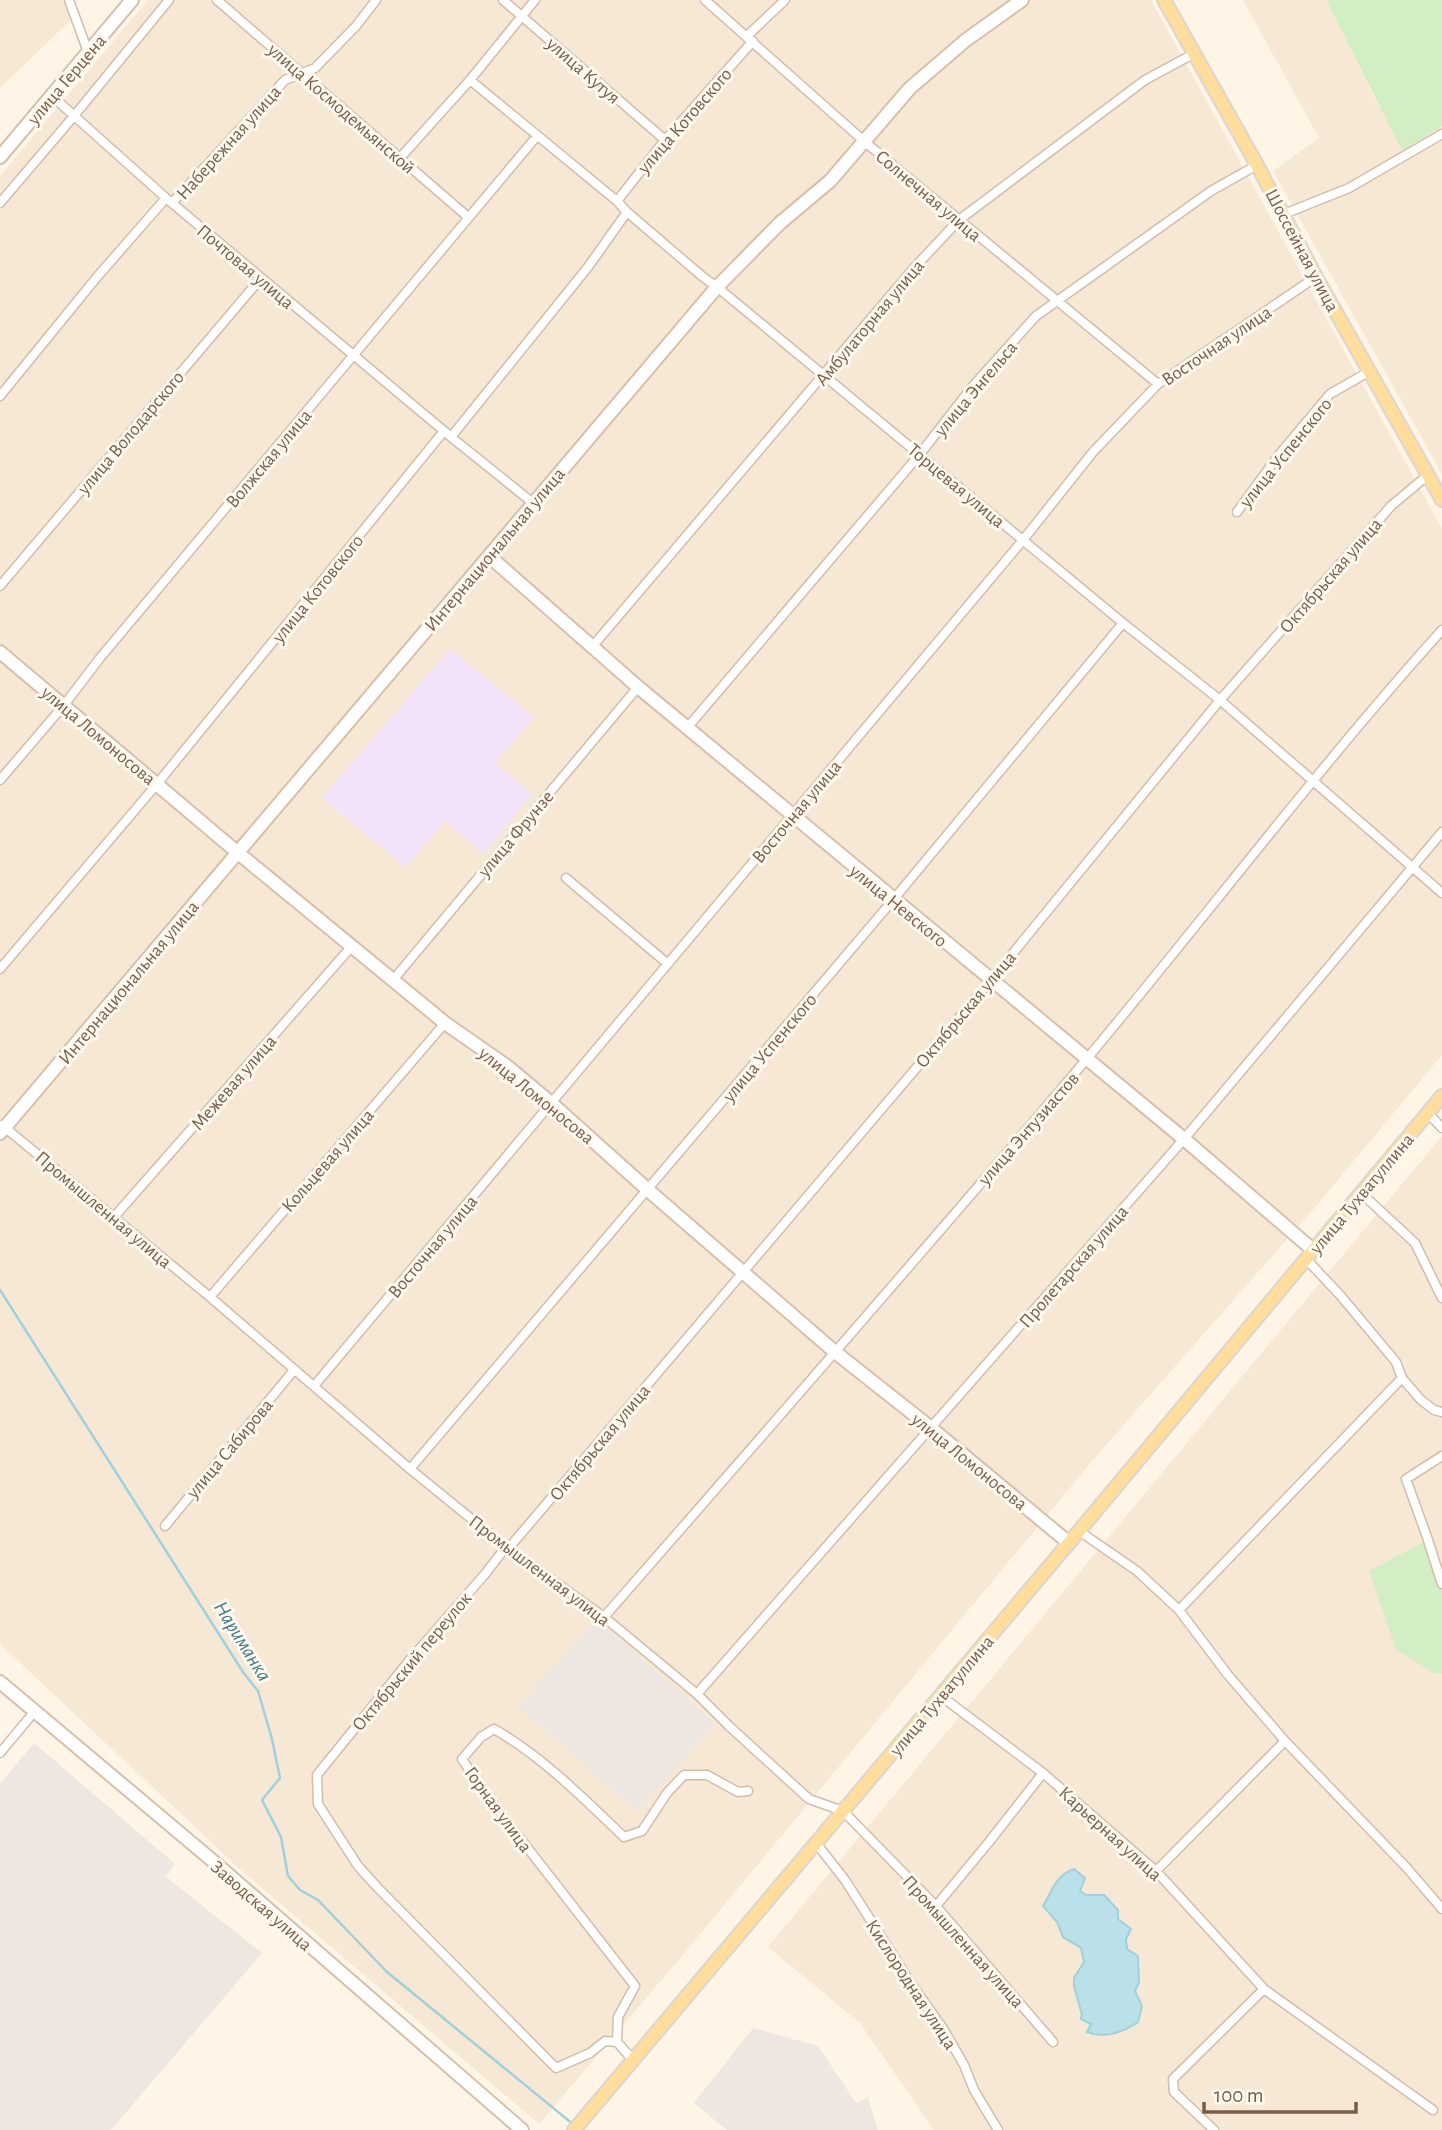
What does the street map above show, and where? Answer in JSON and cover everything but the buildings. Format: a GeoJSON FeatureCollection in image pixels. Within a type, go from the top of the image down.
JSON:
{"type":"FeatureCollection","features":[{"type":"Feature","properties":{"kind":"main road","name":"Шоссейная улица"},"geometry":{"type":"LineString","coordinates":[[1164,0],[1442,500]]}},
{"type":"Feature","properties":{"kind":"main road","name":"улица Тухватуллина"},"geometry":{"type":"LineString","coordinates":[[574,2130],[1442,1096]]}},
{"type":"Feature","properties":{"kind":"street"},"geometry":{"type":"LineString","coordinates":[[69,0],[88,52]]}},
{"type":"Feature","properties":{"kind":"street","name":"улица Герцена"},"geometry":{"type":"LineString","coordinates":[[2,148],[52,96],[132,0]]}},
{"type":"Feature","properties":{"kind":"street"},"geometry":{"type":"LineString","coordinates":[[0,203],[169,0]]}},
{"type":"Feature","properties":{"kind":"street","name":"улица Космодемьянской"},"geometry":{"type":"LineString","coordinates":[[217,0],[468,217]]}},
{"type":"Feature","properties":{"kind":"street","name":"Набережная улица"},"geometry":{"type":"LineString","coordinates":[[0,396],[97,276],[285,80],[315,68],[356,26],[376,0]]}},
{"type":"Feature","properties":{"kind":"street","name":"улица Кутуя"},"geometry":{"type":"LineString","coordinates":[[503,0],[665,140]]}},
{"type":"Feature","properties":{"kind":"street"},"geometry":{"type":"LineString","coordinates":[[400,158],[470,80],[535,0]]}},
{"type":"Feature","properties":{"kind":"street","name":"Солнечная улица"},"geometry":{"type":"LineString","coordinates":[[705,0],[865,142],[1158,384]]}},
{"type":"Feature","properties":{"kind":"street","name":"улица Котовского"},"geometry":{"type":"LineString","coordinates":[[617,201],[665,140],[785,0]]}},
{"type":"Feature","properties":{"kind":"street","name":"Интернациональная улица"},"geometry":{"type":"LineString","coordinates":[[2,1128],[717,287],[780,223],[830,181],[910,88],[967,40],[1022,0]]}},
{"type":"Feature","properties":{"kind":"street","name":"Амбулаторная улица"},"geometry":{"type":"LineString","coordinates":[[592,647],[912,269],[959,220],[1145,80],[1195,53]]}},
{"type":"Feature","properties":{"kind":"street","name":"Торцевая улица"},"geometry":{"type":"LineString","coordinates":[[470,80],[617,201],[703,277],[1220,700],[1442,893]]}},
{"type":"Feature","properties":{"kind":"street","name":"Почтовая улица"},"geometry":{"type":"LineString","coordinates":[[52,96],[169,201],[444,431]]}},
{"type":"Feature","properties":{"kind":"street"},"geometry":{"type":"LineString","coordinates":[[1284,214],[1349,188],[1442,134]]}},
{"type":"Feature","properties":{"kind":"street","name":"Волжская улица"},"geometry":{"type":"LineString","coordinates":[[0,780],[537,136]]}},
{"type":"Feature","properties":{"kind":"street","name":"улица Энгельса"},"geometry":{"type":"LineString","coordinates":[[687,728],[1036,316],[1211,191],[1257,165]]}},
{"type":"Feature","properties":{"kind":"street"},"geometry":{"type":"LineString","coordinates":[[452,437],[588,267],[627,212]]}},
{"type":"Feature","properties":{"kind":"street","name":"Восточная улица"},"geometry":{"type":"LineString","coordinates":[[314,1387],[1023,540],[1093,452],[1158,384],[1316,277]]}},
{"type":"Feature","properties":{"kind":"street","name":"улица Володарского"},"geometry":{"type":"LineString","coordinates":[[0,586],[261,278]]}},
{"type":"Feature","properties":{"kind":"street","name":"улица Успенского"},"geometry":{"type":"LineString","coordinates":[[1237,513],[1278,456],[1331,394],[1370,371]]}},
{"type":"Feature","properties":{"kind":"street"},"geometry":{"type":"LineString","coordinates":[[444,431],[533,503]]}},
{"type":"Feature","properties":{"kind":"street","name":"улица Котовского"},"geometry":{"type":"LineString","coordinates":[[0,969],[157,784],[444,431]]}},
{"type":"Feature","properties":{"kind":"street","name":"Октябрьская улица"},"geometry":{"type":"LineString","coordinates":[[507,1548],[990,980],[1220,700],[1391,506],[1428,475]]}},
{"type":"Feature","properties":{"kind":"street","name":"улица Невского"},"geometry":{"type":"LineString","coordinates":[[489,556],[792,817],[1184,1139],[1310,1254]]}},
{"type":"Feature","properties":{"kind":"street","name":"улица Успенского"},"geometry":{"type":"LineString","coordinates":[[410,1469],[893,900],[1123,623]]}},
{"type":"Feature","properties":{"kind":"street","name":"улица Энтузиастов"},"geometry":{"type":"LineString","coordinates":[[604,1618],[1087,1059],[1313,782],[1442,630]]}},
{"type":"Feature","properties":{"kind":"street","name":"улица Ломоносова"},"geometry":{"type":"LineString","coordinates":[[0,652],[445,1023],[551,1103],[835,1352],[1069,1543]]}},
{"type":"Feature","properties":{"kind":"street","name":"улица Фрунзе"},"geometry":{"type":"LineString","coordinates":[[393,980],[638,687]]}},
{"type":"Feature","properties":{"kind":"street","name":"Пролетарская улица"},"geometry":{"type":"LineString","coordinates":[[697,1694],[1184,1139],[1442,832]]}},
{"type":"Feature","properties":{"kind":"street"},"geometry":{"type":"LineString","coordinates":[[566,878],[668,964]]}},
{"type":"Feature","properties":{"kind":"street","name":"Межевая улица"},"geometry":{"type":"LineString","coordinates":[[114,1217],[352,946]]}},
{"type":"Feature","properties":{"kind":"street","name":"Кольцевая улица"},"geometry":{"type":"LineString","coordinates":[[210,1297],[445,1023]]}},
{"type":"Feature","properties":{"kind":"street"},"geometry":{"type":"LineString","coordinates":[[1428,1113],[1442,1128]]}},
{"type":"Feature","properties":{"kind":"street","name":"Промышленная улица"},"geometry":{"type":"LineString","coordinates":[[2,1128],[114,1217],[507,1548],[604,1618],[697,1694],[808,1799],[842,1811],[936,1906],[1053,2042]]}},
{"type":"Feature","properties":{"kind":"street"},"geometry":{"type":"LineString","coordinates":[[1361,1193],[1415,1242],[1442,1298]]}},
{"type":"Feature","properties":{"kind":"street","name":"улица Тухватуллина"},"geometry":{"type":"LineString","coordinates":[[1310,1254],[1396,1362],[1402,1378],[1421,1400],[1434,1410],[1442,1412]]}},
{"type":"Feature","properties":{"kind":"street","name":"улица Сабирова"},"geometry":{"type":"LineString","coordinates":[[165,1526],[294,1370]]}},
{"type":"Feature","properties":{"kind":"street"},"geometry":{"type":"LineString","coordinates":[[1179,1610],[1402,1378]]}},
{"type":"Feature","properties":{"kind":"street"},"geometry":{"type":"LineString","coordinates":[[1442,1456],[1406,1479],[1442,1584]]}},
{"type":"Feature","properties":{"kind":"street"},"geometry":{"type":"LineString","coordinates":[[1079,1531],[1137,1571],[1179,1610],[1228,1675],[1284,1741],[1406,1867],[1442,1909]]}},
{"type":"Feature","properties":{"kind":"street","name":"Октябрьский переулок"},"geometry":{"type":"LineString","coordinates":[[507,1548],[409,1661],[317,1775],[318,1804],[358,1866],[556,2068],[590,2053],[605,2041],[617,2042]]}},
{"type":"Feature","properties":{"kind":"street","name":"Заводская улица"},"geometry":{"type":"LineString","coordinates":[[0,1682],[207,1856],[522,2130]]}},
{"type":"Feature","properties":{"kind":"street","name":"Карьерная улица"},"geometry":{"type":"LineString","coordinates":[[941,1696],[1043,1773],[1156,1871],[1265,1989],[1433,2110]]}},
{"type":"Feature","properties":{"kind":"street"},"geometry":{"type":"LineString","coordinates":[[0,1753],[34,1712]]}},
{"type":"Feature","properties":{"kind":"street","name":"Горная улица"},"geometry":{"type":"LineString","coordinates":[[617,2042],[618,2018],[635,1986],[484,1792],[462,1759],[481,1737],[494,1729],[544,1763],[624,1837],[642,1831],[667,1793],[684,1776],[707,1775],[738,1792],[748,1791]]}},
{"type":"Feature","properties":{"kind":"street"},"geometry":{"type":"LineString","coordinates":[[1156,1871],[1284,1741]]}},
{"type":"Feature","properties":{"kind":"street"},"geometry":{"type":"LineString","coordinates":[[936,1906],[1043,1773]]}},
{"type":"Feature","properties":{"kind":"street","name":"Кислородная улица"},"geometry":{"type":"LineString","coordinates":[[816,1843],[845,1880],[944,2030],[964,2065],[974,2091],[998,2130]]}},
{"type":"Feature","properties":{"kind":"street"},"geometry":{"type":"LineString","coordinates":[[1214,2130],[1174,2092],[1173,2079],[1265,1989]]}},
{"type":"Feature","properties":{"kind":"street"},"geometry":{"type":"LineString","coordinates":[[617,2042],[633,2060]]}},
{"type":"Feature","properties":{"kind":"shaded area"},"geometry":{"type":"Polygon","coordinates":[[[0,0],[63,0],[70,21],[0,88],[0,0]]]}},
{"type":"Feature","properties":{"kind":"shaded area"},"geometry":{"type":"Polygon","coordinates":[[[148,0],[1151,0],[1442,529],[1442,1055],[1317,1205],[1092,1461],[682,1956],[539,2124],[242,1871],[0,1644],[0,176],[148,0]]]}},
{"type":"Feature","properties":{"kind":"shaded area"},"geometry":{"type":"Polygon","coordinates":[[[1243,0],[1326,0],[1380,108],[1442,80],[1442,474],[1273,171],[1319,138],[1243,0]]]}},
{"type":"Feature","properties":{"kind":"shaded area"},"geometry":{"type":"Polygon","coordinates":[[[450,649],[534,717],[495,763],[532,794],[484,854],[445,821],[405,867],[322,798],[450,649]]]}},
{"type":"Feature","properties":{"kind":"shaded area"},"geometry":{"type":"Polygon","coordinates":[[[1442,1136],[1442,2130],[934,2130],[860,2023],[768,1947],[1442,1136]]]}},
{"type":"Feature","properties":{"kind":"shaded area"},"geometry":{"type":"Polygon","coordinates":[[[596,1618],[715,1724],[637,1812],[518,1706],[596,1618]]]}},
{"type":"Feature","properties":{"kind":"shaded area"},"geometry":{"type":"Polygon","coordinates":[[[34,1743],[175,1864],[166,1877],[262,1953],[111,2130],[0,2130],[0,1784],[34,1743]]]}},
{"type":"Feature","properties":{"kind":"shaded area"},"geometry":{"type":"Polygon","coordinates":[[[753,2028],[818,2046],[856,2103],[868,2098],[878,2130],[727,2130],[694,2103],[753,2028]]]}},
{"type":"Feature","properties":{"kind":"green space"},"geometry":{"type":"Polygon","coordinates":[[[1326,0],[1442,0],[1442,126],[1402,150],[1326,0]]]}},
{"type":"Feature","properties":{"kind":"green space"},"geometry":{"type":"Polygon","coordinates":[[[1426,1541],[1442,1590],[1442,1674],[1434,1673],[1396,1649],[1369,1571],[1426,1541]]]}},
{"type":"Feature","properties":{"kind":"water"},"geometry":{"type":"Polygon","coordinates":[[[1074,1869],[1085,1878],[1080,1891],[1086,1895],[1104,1895],[1118,1910],[1118,1919],[1131,1929],[1126,1939],[1127,1949],[1138,1956],[1139,1982],[1135,1991],[1142,2006],[1138,2022],[1114,2033],[1100,2035],[1087,2032],[1091,2024],[1081,2019],[1074,1986],[1074,1978],[1084,1962],[1081,1948],[1063,1937],[1057,1922],[1043,1906],[1059,1879],[1074,1869]]]}},
{"type":"Feature","properties":{"kind":"waterway","name":"Нариманка"},"geometry":{"type":"LineString","coordinates":[[0,1290],[243,1672],[258,1691],[280,1778],[262,1800],[281,1837],[288,1876],[300,1890],[318,1900],[387,1972],[574,2125]]}}]}
